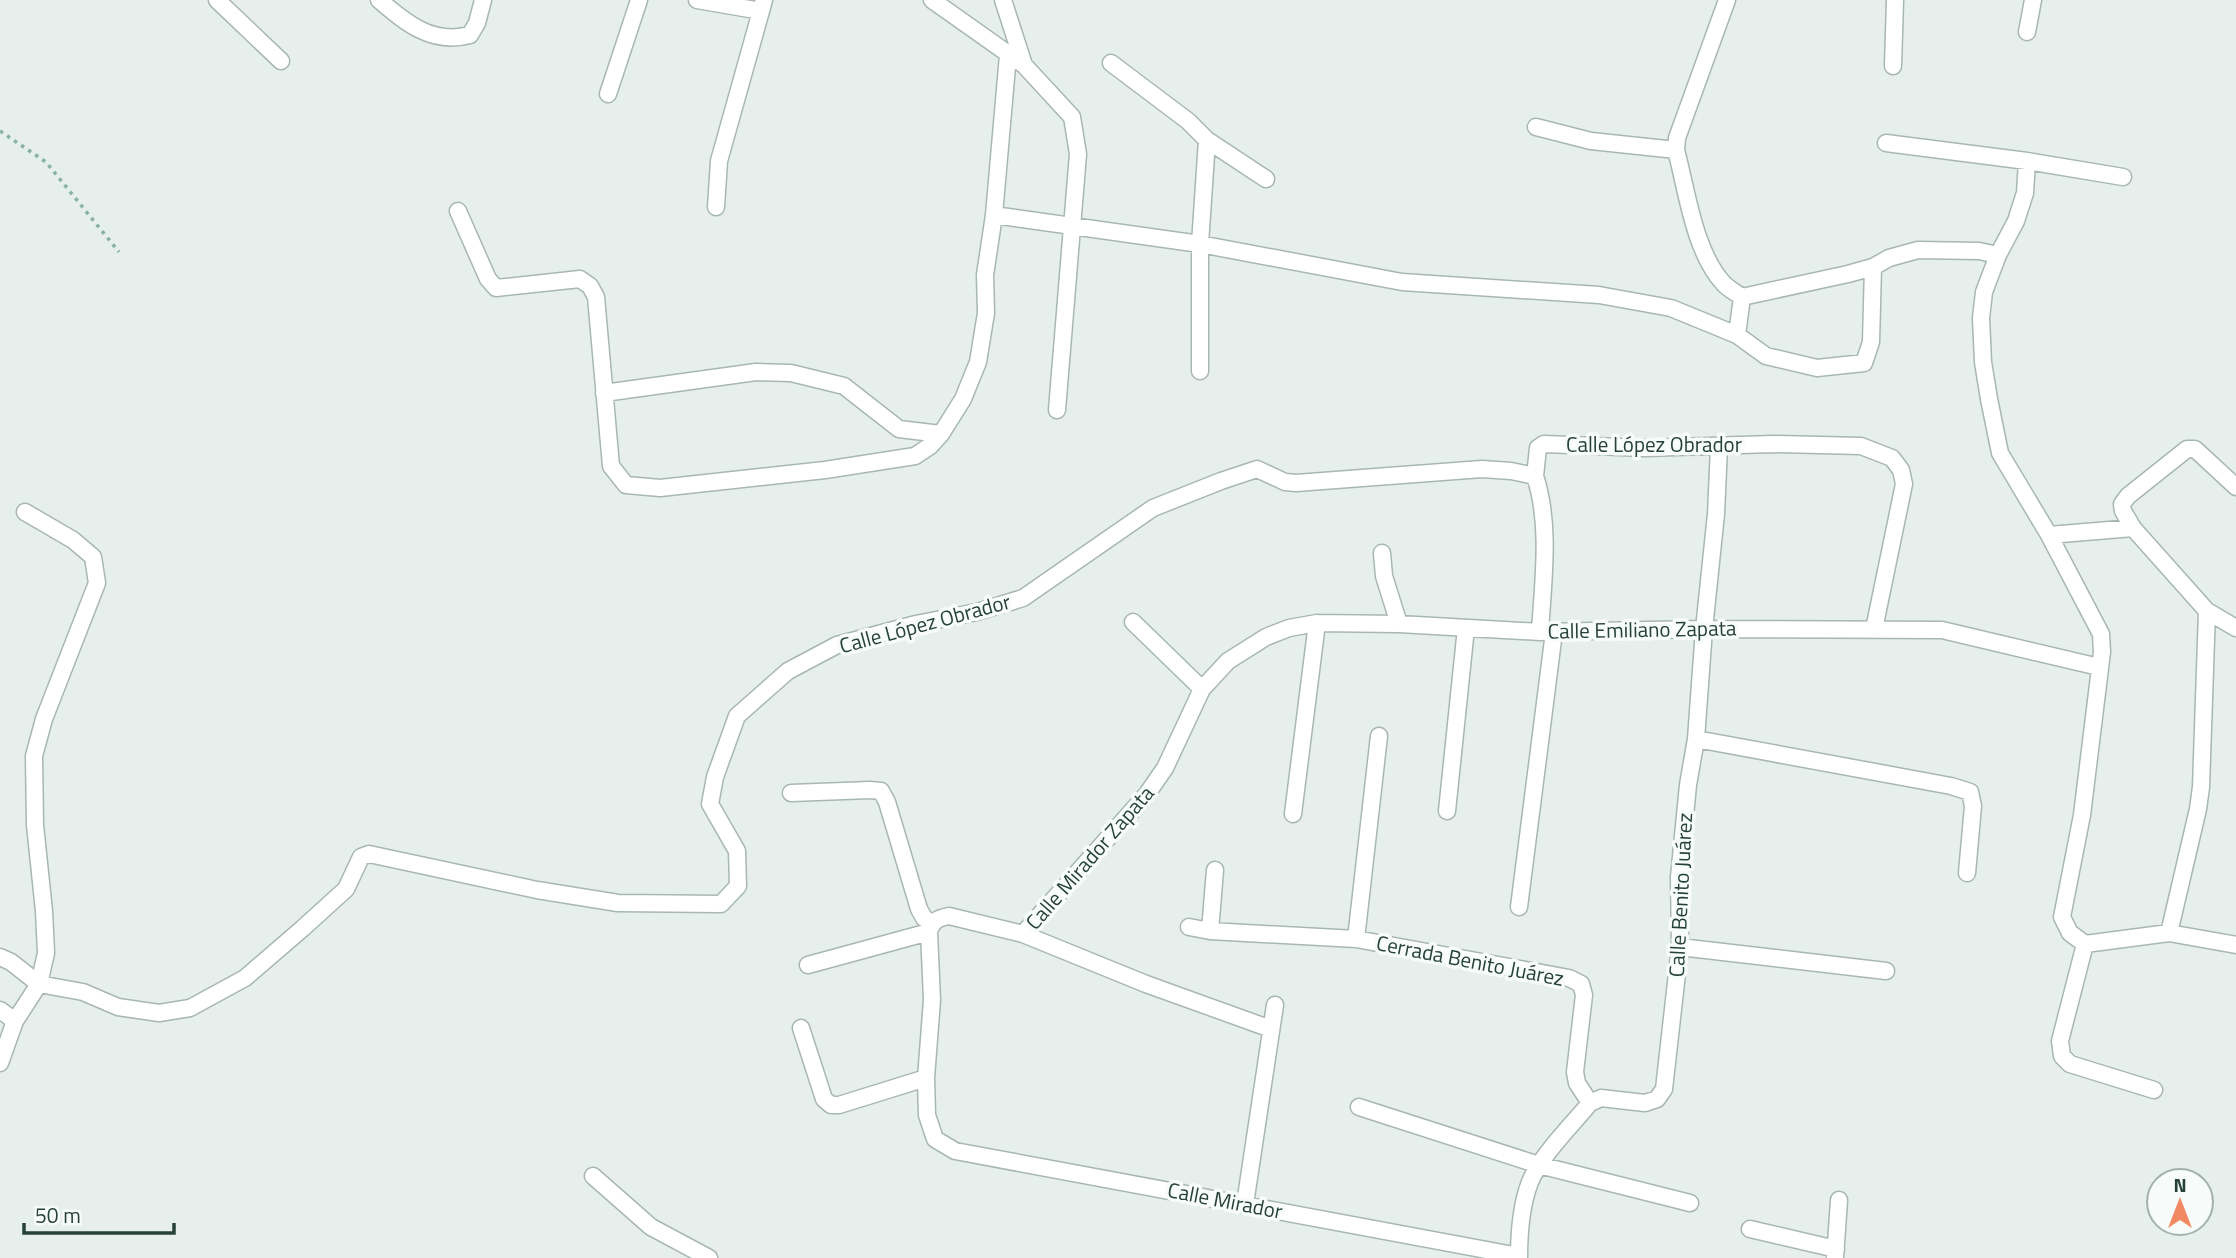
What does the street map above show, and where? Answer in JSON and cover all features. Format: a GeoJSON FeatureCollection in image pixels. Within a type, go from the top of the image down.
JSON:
{"type":"FeatureCollection","features":[{"type":"Feature","properties":{"kind":"street"},"geometry":{"type":"LineString","coordinates":[[216,0],[281,61]]}},
{"type":"Feature","properties":{"kind":"street"},"geometry":{"type":"LineString","coordinates":[[379,0],[412,28],[454,39],[470,35],[477,23],[483,0]]}},
{"type":"Feature","properties":{"kind":"street"},"geometry":{"type":"LineString","coordinates":[[608,94],[639,0]]}},
{"type":"Feature","properties":{"kind":"street"},"geometry":{"type":"LineString","coordinates":[[697,0],[762,6],[719,161],[716,207]]}},
{"type":"Feature","properties":{"kind":"street"},"geometry":{"type":"LineString","coordinates":[[932,0],[1024,65],[1072,117],[1078,154],[1057,410]]}},
{"type":"Feature","properties":{"kind":"street"},"geometry":{"type":"LineString","coordinates":[[1003,0],[1024,65]]}},
{"type":"Feature","properties":{"kind":"street"},"geometry":{"type":"LineString","coordinates":[[1727,0],[1677,138],[1676,150],[1704,250],[1724,285],[1742,297],[1873,267],[1889,258],[1918,250],[1979,251],[1998,255]]}},
{"type":"Feature","properties":{"kind":"street"},"geometry":{"type":"LineString","coordinates":[[1893,66],[1895,0]]}},
{"type":"Feature","properties":{"kind":"street"},"geometry":{"type":"LineString","coordinates":[[2027,32],[2034,0]]}},
{"type":"Feature","properties":{"kind":"street"},"geometry":{"type":"LineString","coordinates":[[458,211],[488,279],[496,288],[580,279],[590,286],[596,297],[611,466],[626,485],[660,488],[838,468],[915,456],[941,434],[963,399],[978,362],[986,313],[985,275],[994,215],[1008,55]]}},
{"type":"Feature","properties":{"kind":"street"},"geometry":{"type":"LineString","coordinates":[[1111,63],[1188,121],[1207,140],[1266,179]]}},
{"type":"Feature","properties":{"kind":"street"},"geometry":{"type":"LineString","coordinates":[[1536,127],[1591,141],[1676,150]]}},
{"type":"Feature","properties":{"kind":"street"},"geometry":{"type":"LineString","coordinates":[[1200,371],[1200,244],[1207,140]]}},
{"type":"Feature","properties":{"kind":"street"},"geometry":{"type":"LineString","coordinates":[[1886,143],[2027,161],[2123,177]]}},
{"type":"Feature","properties":{"kind":"street"},"geometry":{"type":"LineString","coordinates":[[2027,161],[2025,193],[2016,221],[1998,255],[1984,292],[1981,318],[1983,362],[2000,453],[2049,535],[2101,634],[2102,652],[2082,815],[2062,917],[2070,933],[2085,944],[2169,933],[2236,945]]}},
{"type":"Feature","properties":{"kind":"street"},"geometry":{"type":"LineString","coordinates":[[994,215],[1200,244],[1402,282],[1599,295],[1671,308],[1737,335],[1766,356],[1817,368],[1864,363],[1871,342],[1873,267]]}},
{"type":"Feature","properties":{"kind":"street"},"geometry":{"type":"LineString","coordinates":[[1737,335],[1742,297]]}},
{"type":"Feature","properties":{"kind":"street"},"geometry":{"type":"LineString","coordinates":[[604,393],[755,372],[791,373],[844,386],[899,429],[941,434]]}},
{"type":"Feature","properties":{"kind":"street","name":"Calle López Obrador"},"geometry":{"type":"LineString","coordinates":[[39,984],[83,992],[118,1007],[159,1013],[190,1007],[245,978],[346,889],[361,857],[369,854],[607,902],[721,904],[738,886],[737,851],[710,804],[715,777],[737,716],[788,671],[837,645],[1023,598],[1153,509],[1256,469],[1296,484],[1482,469],[1511,471],[1535,477],[1538,448],[1544,444],[1645,448],[1773,444],[1861,446],[1892,458],[1901,470],[1904,484],[1874,629]]}},
{"type":"Feature","properties":{"kind":"street","name":"Calle Benito Juárez"},"geometry":{"type":"LineString","coordinates":[[1590,1103],[1601,1098],[1645,1103],[1657,1099],[1664,1089],[1680,947],[1679,877],[1688,785],[1696,739],[1716,514],[1719,447]]}},
{"type":"Feature","properties":{"kind":"street"},"geometry":{"type":"LineString","coordinates":[[2236,486],[2195,449],[2187,449],[2128,496],[2122,505],[2123,512],[2133,528],[2207,611],[2236,628]]}},
{"type":"Feature","properties":{"kind":"street"},"geometry":{"type":"LineString","coordinates":[[1519,907],[1547,632],[1543,517],[1535,477]]}},
{"type":"Feature","properties":{"kind":"street"},"geometry":{"type":"LineString","coordinates":[[0,1063],[15,1021],[39,984],[46,953],[35,825],[34,756],[44,719],[97,583],[93,557],[73,540],[25,512]]}},
{"type":"Feature","properties":{"kind":"street"},"geometry":{"type":"LineString","coordinates":[[2049,535],[2133,528]]}},
{"type":"Feature","properties":{"kind":"street"},"geometry":{"type":"LineString","coordinates":[[1382,552],[1384,576],[1399,624]]}},
{"type":"Feature","properties":{"kind":"street"},"geometry":{"type":"LineString","coordinates":[[2169,933],[2201,787],[2207,611]]}},
{"type":"Feature","properties":{"kind":"street"},"geometry":{"type":"LineString","coordinates":[[1133,622],[1202,689]]}},
{"type":"Feature","properties":{"kind":"street"},"geometry":{"type":"LineString","coordinates":[[1293,814],[1317,623]]}},
{"type":"Feature","properties":{"kind":"street","name":"Calle Emiliano Zapata"},"geometry":{"type":"LineString","coordinates":[[1202,689],[1228,661],[1266,637],[1289,628],[1317,623],[1399,624],[1547,632],[1704,629],[1942,630],[2099,667]]}},
{"type":"Feature","properties":{"kind":"street"},"geometry":{"type":"LineString","coordinates":[[1447,811],[1466,628]]}},
{"type":"Feature","properties":{"kind":"street","name":"Calle Mirador Zapata"},"geometry":{"type":"LineString","coordinates":[[808,965],[930,927],[940,917],[949,916],[1023,934],[1147,794],[1165,768],[1202,689]]}},
{"type":"Feature","properties":{"kind":"street","name":"Cerrada Benito Juárez"},"geometry":{"type":"LineString","coordinates":[[1379,736],[1356,939],[1558,975],[1581,984],[1584,995],[1575,1072],[1577,1083],[1590,1103]]}},
{"type":"Feature","properties":{"kind":"street"},"geometry":{"type":"LineString","coordinates":[[1696,739],[1951,786],[1970,792],[1973,806],[1967,873]]}},
{"type":"Feature","properties":{"kind":"street"},"geometry":{"type":"LineString","coordinates":[[791,793],[881,791],[887,802],[919,909],[930,927],[932,1000],[926,1078],[839,1105],[831,1105],[824,1099],[801,1028]]}},
{"type":"Feature","properties":{"kind":"street"},"geometry":{"type":"LineString","coordinates":[[1210,931],[1215,870]]}},
{"type":"Feature","properties":{"kind":"street"},"geometry":{"type":"LineString","coordinates":[[1189,927],[1210,931],[1356,939]]}},
{"type":"Feature","properties":{"kind":"street"},"geometry":{"type":"LineString","coordinates":[[1023,934],[1146,984],[1271,1029]]}},
{"type":"Feature","properties":{"kind":"street"},"geometry":{"type":"LineString","coordinates":[[2085,944],[2060,1041],[2062,1056],[2070,1064],[2154,1090]]}},
{"type":"Feature","properties":{"kind":"street"},"geometry":{"type":"LineString","coordinates":[[1680,947],[1886,971]]}},
{"type":"Feature","properties":{"kind":"street"},"geometry":{"type":"LineString","coordinates":[[0,957],[11,962],[39,984]]}},
{"type":"Feature","properties":{"kind":"street"},"geometry":{"type":"LineString","coordinates":[[1245,1203],[1275,1004]]}},
{"type":"Feature","properties":{"kind":"street"},"geometry":{"type":"LineString","coordinates":[[0,1010],[15,1021]]}},
{"type":"Feature","properties":{"kind":"street","name":"Calle Mirador"},"geometry":{"type":"LineString","coordinates":[[926,1078],[927,1115],[935,1139],[955,1151],[1245,1203],[1338,1224],[1519,1257]]}},
{"type":"Feature","properties":{"kind":"street"},"geometry":{"type":"LineString","coordinates":[[1519,1257],[1521,1218],[1530,1182],[1539,1165],[1590,1103]]}},
{"type":"Feature","properties":{"kind":"street"},"geometry":{"type":"LineString","coordinates":[[1359,1107],[1539,1165],[1690,1203]]}},
{"type":"Feature","properties":{"kind":"street"},"geometry":{"type":"LineString","coordinates":[[593,1177],[651,1227],[709,1258]]}},
{"type":"Feature","properties":{"kind":"street"},"geometry":{"type":"LineString","coordinates":[[1750,1228],[1836,1254],[1839,1200]]}},
{"type":"Feature","properties":{"kind":"path"},"geometry":{"type":"LineString","coordinates":[[0,131],[46,162],[119,253]]}}]}
